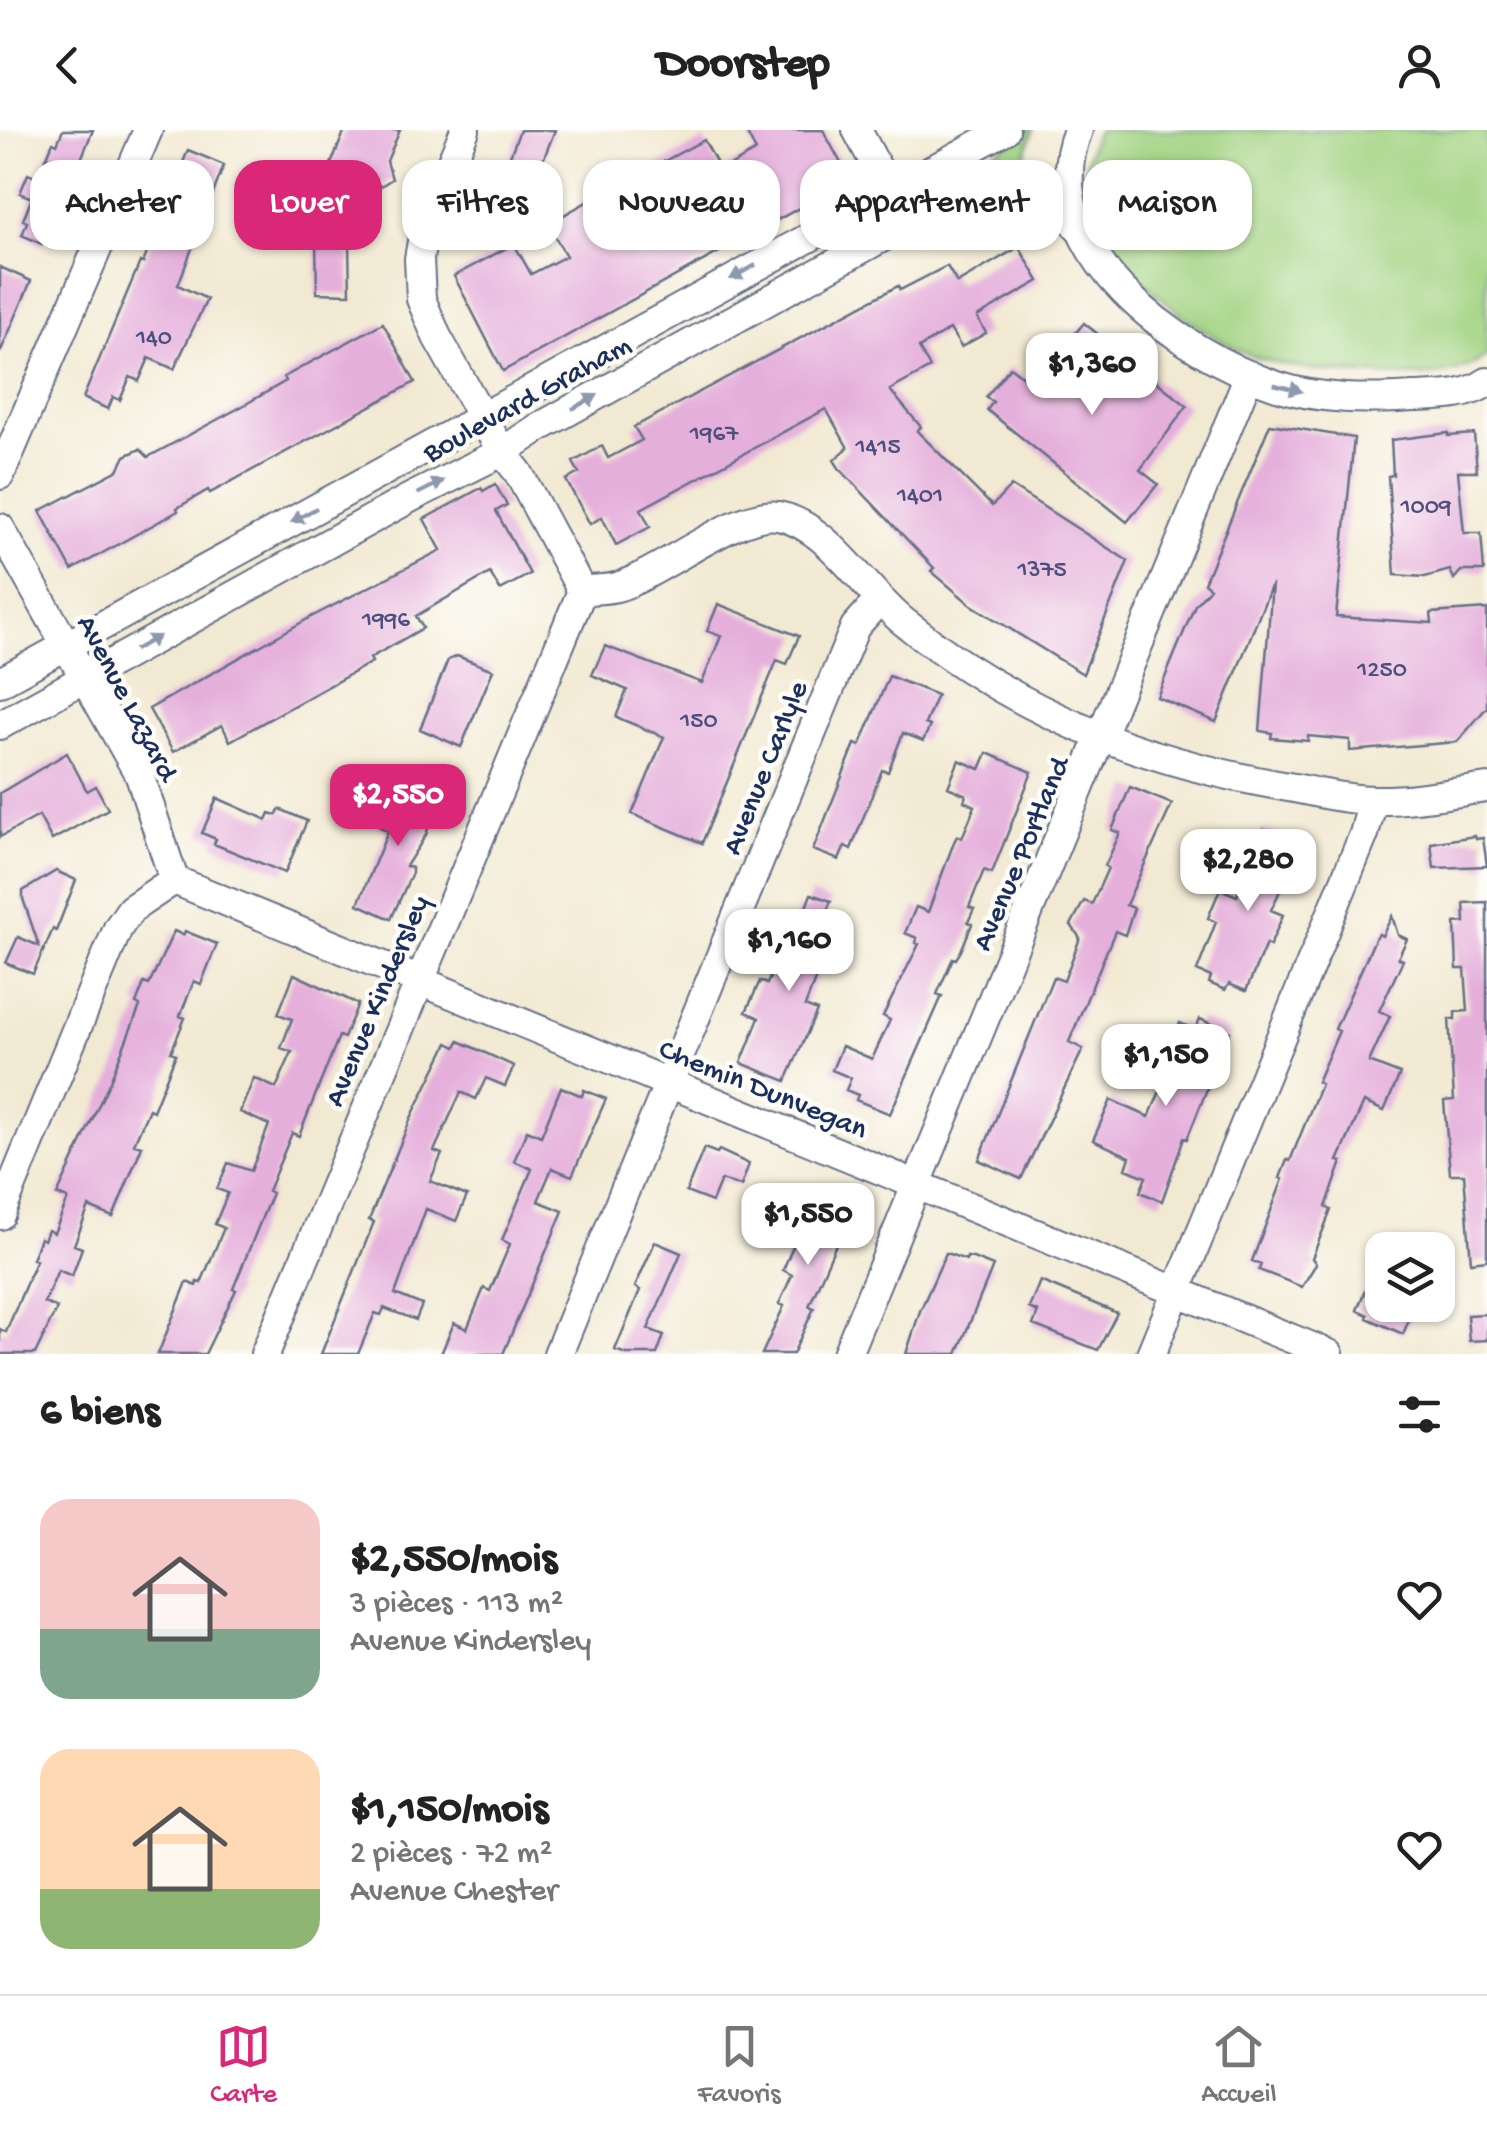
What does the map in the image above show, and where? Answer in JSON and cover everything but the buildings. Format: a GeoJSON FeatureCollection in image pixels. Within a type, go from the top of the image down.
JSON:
{"type":"FeatureCollection","features":[{"type":"Feature","properties":{"kind":"street"},"geometry":{"type":"LineString","coordinates":[[0,475],[148,130]]}},
{"type":"Feature","properties":{"kind":"street"},"geometry":{"type":"LineString","coordinates":[[465,130],[425,224],[419,258],[419,286],[425,312],[582,591],[620,586],[722,533],[773,515],[806,525],[906,623],[985,678],[1070,726],[1160,759],[1228,776],[1373,800],[1487,788]]}},
{"type":"Feature","properties":{"kind":"street"},"geometry":{"type":"LineString","coordinates":[[857,130],[873,160]]}},
{"type":"Feature","properties":{"kind":"street","name":"Boulevard Graham"},"geometry":{"type":"LineString","coordinates":[[949,160],[1005,130]]}},
{"type":"Feature","properties":{"kind":"street"},"geometry":{"type":"LineString","coordinates":[[1078,130],[1068,172],[1078,227],[1105,272],[1124,292],[1182,337],[1249,376],[1314,394],[1376,400],[1484,388]]}},
{"type":"Feature","properties":{"kind":"street","name":"Boulevard Graham"},"geometry":{"type":"LineString","coordinates":[[0,724],[410,498],[502,452],[555,418],[966,190],[1005,178],[1024,179],[1050,192],[1078,227]]}},
{"type":"Feature","properties":{"kind":"street","name":"Boulevard Graham"},"geometry":{"type":"LineString","coordinates":[[0,682],[800,242]]}},
{"type":"Feature","properties":{"kind":"street","name":"Avenue Portland"},"geometry":{"type":"LineString","coordinates":[[848,1354],[1249,376]]}},
{"type":"Feature","properties":{"kind":"street","name":"Avenue Lazard"},"geometry":{"type":"LineString","coordinates":[[0,528],[140,776],[174,880]]}},
{"type":"Feature","properties":{"kind":"street","name":"Avenue Kindersley"},"geometry":{"type":"LineString","coordinates":[[264,1354],[582,591]]}},
{"type":"Feature","properties":{"kind":"street","name":"Avenue Carlyle"},"geometry":{"type":"LineString","coordinates":[[558,1354],[855,627],[879,600]]}},
{"type":"Feature","properties":{"kind":"street"},"geometry":{"type":"LineString","coordinates":[[1152,1354],[1364,834],[1373,800]]}},
{"type":"Feature","properties":{"kind":"street"},"geometry":{"type":"LineString","coordinates":[[0,1215],[118,928],[131,908],[174,880]]}},
{"type":"Feature","properties":{"kind":"street","name":"Chemin Dunvegan"},"geometry":{"type":"LineString","coordinates":[[174,880],[1329,1354]]}},
{"type":"Feature","properties":{"kind":"green space"},"geometry":{"type":"Polygon","coordinates":[[[1030,130],[1033,130],[1024,160],[982,160],[1030,130]]]}},
{"type":"Feature","properties":{"kind":"green space"},"geometry":{"type":"Polygon","coordinates":[[[1098,130],[1487,130],[1487,355],[1451,372],[1397,376],[1303,368],[1271,362],[1232,347],[1180,313],[1116,250],[1252,250],[1252,160],[1087,160],[1098,130]]]}}]}
